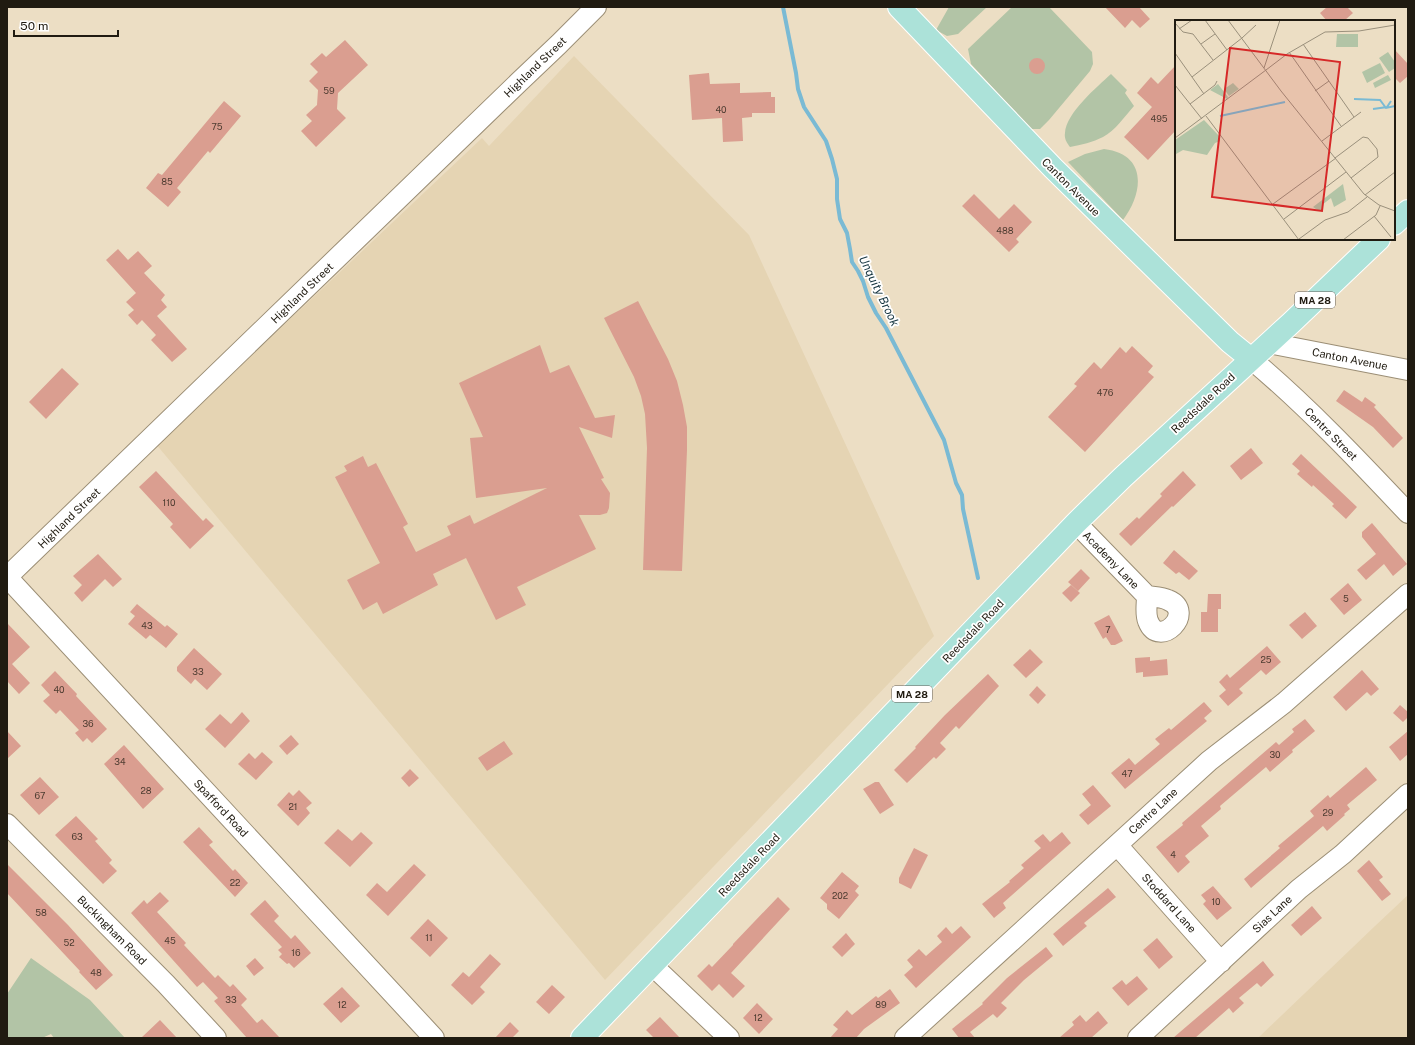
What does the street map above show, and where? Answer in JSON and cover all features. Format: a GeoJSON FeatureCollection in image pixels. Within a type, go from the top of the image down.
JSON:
{"type":"FeatureCollection","features":[{"type":"Feature","properties":{"kind":"main road","name":"Canton Avenue"},"geometry":{"type":"LineString","coordinates":[[899,7],[1064,179],[1230,342],[1251,359]]}},
{"type":"Feature","properties":{"kind":"main road"},"geometry":{"type":"LineString","coordinates":[[1395,223],[1408,211]]}},
{"type":"Feature","properties":{"kind":"main road","name":"Reedsdale Road"},"geometry":{"type":"LineString","coordinates":[[582,1038],[653,966],[1076,523],[1123,476],[1269,343],[1378,240]]}},
{"type":"Feature","properties":{"kind":"street","name":"Highland Street"},"geometry":{"type":"LineString","coordinates":[[7,577],[596,7]]}},
{"type":"Feature","properties":{"kind":"street","name":"Canton Avenue"},"geometry":{"type":"LineString","coordinates":[[1269,343],[1408,370]]}},
{"type":"Feature","properties":{"kind":"street","name":"Centre Street"},"geometry":{"type":"LineString","coordinates":[[1251,359],[1280,384],[1408,513]]}},
{"type":"Feature","properties":{"kind":"street","name":"Academy Lane"},"geometry":{"type":"LineString","coordinates":[[1076,523],[1147,596]]}},
{"type":"Feature","properties":{"kind":"street","name":"Spafford Road"},"geometry":{"type":"LineString","coordinates":[[7,577],[434,1038]]}},
{"type":"Feature","properties":{"kind":"street","name":"Centre Lane"},"geometry":{"type":"LineString","coordinates":[[905,1038],[1209,761],[1284,704],[1408,594]]}},
{"type":"Feature","properties":{"kind":"street","name":"Sias Lane"},"geometry":{"type":"LineString","coordinates":[[1138,1038],[1299,889],[1343,854],[1408,794]]}},
{"type":"Feature","properties":{"kind":"street","name":"Buckingham Road"},"geometry":{"type":"LineString","coordinates":[[7,824],[166,984],[216,1038]]}},
{"type":"Feature","properties":{"kind":"street","name":"Stoddard Lane"},"geometry":{"type":"LineString","coordinates":[[1116,845],[1221,962]]}},
{"type":"Feature","properties":{"kind":"street"},"geometry":{"type":"LineString","coordinates":[[653,966],[729,1038]]}},
{"type":"Feature","properties":{"kind":"shaded area"},"geometry":{"type":"Polygon","coordinates":[[[574,56],[749,235],[934,636],[605,980],[155,443],[231,375],[482,138],[489,146],[574,56]]]}},
{"type":"Feature","properties":{"kind":"shaded area"},"geometry":{"type":"Polygon","coordinates":[[[1408,895],[1408,1038],[1258,1038],[1375,926],[1408,895]]]}},
{"type":"Feature","properties":{"kind":"green space"},"geometry":{"type":"Polygon","coordinates":[[[949,7],[987,7],[958,34],[947,36],[936,30],[949,7]]]}},
{"type":"Feature","properties":{"kind":"green space"},"geometry":{"type":"Polygon","coordinates":[[[1012,7],[1049,7],[1092,52],[1093,64],[1090,71],[1040,129],[1031,129],[971,64],[968,49],[1012,7]]]}},
{"type":"Feature","properties":{"kind":"green space"},"geometry":{"type":"Polygon","coordinates":[[[1111,74],[1127,90],[1125,93],[1134,106],[1116,127],[1107,134],[1091,142],[1070,147],[1066,141],[1065,135],[1067,125],[1071,117],[1083,101],[1111,74]]]}},
{"type":"Feature","properties":{"kind":"green space"},"geometry":{"type":"Polygon","coordinates":[[[1104,149],[1118,152],[1128,158],[1134,166],[1138,176],[1138,187],[1135,198],[1123,220],[1068,162],[1085,154],[1104,149]]]}},
{"type":"Feature","properties":{"kind":"green space"},"geometry":{"type":"Polygon","coordinates":[[[31,958],[90,1000],[125,1038],[54,1038],[51,1034],[42,1038],[7,1038],[7,994],[31,958]]]}},
{"type":"Feature","properties":{"kind":"building"},"geometry":{"type":"Polygon","coordinates":[[[1105,7],[1139,7],[1150,19],[1140,28],[1132,20],[1125,28],[1105,7]]]}},
{"type":"Feature","properties":{"kind":"building"},"geometry":{"type":"Polygon","coordinates":[[[1327,7],[1347,7],[1353,13],[1345,20],[1326,20],[1320,13],[1327,7]]]}},
{"type":"Feature","properties":{"kind":"building"},"geometry":{"type":"Polygon","coordinates":[[[345,40],[368,65],[338,93],[337,109],[346,118],[316,147],[301,131],[312,121],[306,115],[317,105],[318,90],[309,81],[318,72],[310,64],[322,53],[326,57],[345,40]]]}},
{"type":"Feature","properties":{"kind":"building"},"geometry":{"type":"Polygon","coordinates":[[[1395,50],[1408,64],[1408,76],[1400,83],[1395,78],[1395,50]]]}},
{"type":"Feature","properties":{"kind":"building"},"geometry":{"type":"Polygon","coordinates":[[[1037,58],[1043,60],[1045,66],[1043,72],[1037,74],[1031,72],[1029,66],[1031,60],[1037,58]]]}},
{"type":"Feature","properties":{"kind":"building"},"geometry":{"type":"Polygon","coordinates":[[[1175,66],[1175,131],[1148,160],[1124,137],[1152,107],[1137,93],[1151,77],[1158,84],[1175,66]]]}},
{"type":"Feature","properties":{"kind":"building"},"geometry":{"type":"Polygon","coordinates":[[[709,73],[710,84],[740,83],[740,93],[771,92],[771,97],[775,97],[775,113],[752,113],[752,117],[742,118],[743,141],[723,142],[722,118],[692,120],[689,75],[709,73]]]}},
{"type":"Feature","properties":{"kind":"building"},"geometry":{"type":"Polygon","coordinates":[[[224,101],[241,116],[210,153],[208,151],[177,188],[181,192],[168,207],[146,188],[158,173],[162,175],[224,101]]]}},
{"type":"Feature","properties":{"kind":"building"},"geometry":{"type":"Polygon","coordinates":[[[974,194],[999,219],[1014,204],[1032,222],[1016,239],[1019,242],[1009,252],[962,206],[974,194]]]}},
{"type":"Feature","properties":{"kind":"building"},"geometry":{"type":"Polygon","coordinates":[[[118,249],[128,260],[138,251],[152,266],[144,273],[165,295],[161,300],[167,307],[157,316],[187,349],[172,362],[151,340],[156,335],[142,320],[137,325],[128,315],[134,310],[126,302],[136,293],[106,260],[118,249]]]}},
{"type":"Feature","properties":{"kind":"building"},"geometry":{"type":"Polygon","coordinates":[[[638,301],[668,359],[677,381],[687,427],[682,571],[643,570],[647,448],[645,414],[641,396],[634,377],[604,318],[638,301]]]}},
{"type":"Feature","properties":{"kind":"building"},"geometry":{"type":"Polygon","coordinates":[[[540,345],[550,373],[569,365],[595,418],[615,415],[612,438],[579,427],[604,478],[601,479],[610,493],[609,508],[607,513],[600,515],[579,515],[596,549],[517,587],[526,605],[496,620],[466,558],[433,574],[438,585],[383,614],[377,602],[363,610],[347,580],[380,563],[335,477],[347,471],[344,466],[363,456],[368,467],[376,463],[408,524],[403,527],[416,552],[451,535],[447,526],[470,515],[474,524],[547,488],[476,498],[470,438],[483,437],[459,383],[540,345]]]}},
{"type":"Feature","properties":{"kind":"building"},"geometry":{"type":"Polygon","coordinates":[[[1132,346],[1153,366],[1148,372],[1154,377],[1085,452],[1048,417],[1077,386],[1074,384],[1094,362],[1101,369],[1120,347],[1126,353],[1132,346]]]}},
{"type":"Feature","properties":{"kind":"building"},"geometry":{"type":"Polygon","coordinates":[[[62,368],[79,384],[46,419],[29,402],[62,368]]]}},
{"type":"Feature","properties":{"kind":"building"},"geometry":{"type":"Polygon","coordinates":[[[1344,390],[1362,402],[1365,397],[1376,405],[1374,407],[1403,438],[1393,448],[1373,427],[1336,401],[1344,390]]]}},
{"type":"Feature","properties":{"kind":"building"},"geometry":{"type":"Polygon","coordinates":[[[1251,448],[1263,463],[1241,480],[1230,466],[1251,448]]]}},
{"type":"Feature","properties":{"kind":"building"},"geometry":{"type":"Polygon","coordinates":[[[1301,454],[1357,507],[1346,519],[1332,506],[1334,504],[1313,485],[1312,487],[1297,474],[1300,471],[1292,464],[1301,454]]]}},
{"type":"Feature","properties":{"kind":"building"},"geometry":{"type":"Polygon","coordinates":[[[156,471],[203,521],[206,518],[214,526],[190,549],[170,527],[173,524],[139,487],[156,471]]]}},
{"type":"Feature","properties":{"kind":"building"},"geometry":{"type":"Polygon","coordinates":[[[1183,471],[1196,485],[1131,546],[1119,534],[1137,517],[1139,519],[1162,496],[1160,494],[1183,471]]]}},
{"type":"Feature","properties":{"kind":"building"},"geometry":{"type":"Polygon","coordinates":[[[1372,523],[1407,564],[1393,576],[1384,564],[1366,580],[1357,570],[1376,554],[1362,537],[1362,532],[1372,523]]]}},
{"type":"Feature","properties":{"kind":"building"},"geometry":{"type":"Polygon","coordinates":[[[1174,550],[1198,571],[1189,580],[1179,572],[1176,574],[1163,563],[1174,550]]]}},
{"type":"Feature","properties":{"kind":"building"},"geometry":{"type":"Polygon","coordinates":[[[98,554],[122,579],[113,587],[105,579],[82,602],[74,593],[82,585],[73,576],[98,554]]]}},
{"type":"Feature","properties":{"kind":"building"},"geometry":{"type":"Polygon","coordinates":[[[1081,569],[1090,578],[1078,591],[1068,582],[1081,569]]]}},
{"type":"Feature","properties":{"kind":"building"},"geometry":{"type":"Polygon","coordinates":[[[1348,583],[1362,600],[1344,615],[1330,599],[1348,583]]]}},
{"type":"Feature","properties":{"kind":"building"},"geometry":{"type":"Polygon","coordinates":[[[1071,585],[1080,593],[1071,602],[1062,593],[1071,585]]]}},
{"type":"Feature","properties":{"kind":"building"},"geometry":{"type":"Polygon","coordinates":[[[1208,594],[1221,594],[1221,609],[1218,609],[1218,632],[1201,632],[1201,612],[1207,612],[1208,594]]]}},
{"type":"Feature","properties":{"kind":"building"},"geometry":{"type":"Polygon","coordinates":[[[137,604],[165,627],[167,625],[178,634],[166,648],[150,635],[146,639],[128,624],[135,616],[130,612],[137,604]]]}},
{"type":"Feature","properties":{"kind":"building"},"geometry":{"type":"Polygon","coordinates":[[[1305,612],[1317,626],[1302,639],[1289,625],[1305,612]]]}},
{"type":"Feature","properties":{"kind":"building"},"geometry":{"type":"Polygon","coordinates":[[[1109,615],[1123,641],[1115,645],[1111,645],[1106,637],[1103,639],[1094,623],[1109,615]]]}},
{"type":"Feature","properties":{"kind":"building"},"geometry":{"type":"Polygon","coordinates":[[[7,623],[30,647],[12,664],[30,683],[19,694],[7,681],[7,623]]]}},
{"type":"Feature","properties":{"kind":"building"},"geometry":{"type":"Polygon","coordinates":[[[1267,646],[1281,662],[1266,675],[1261,670],[1239,689],[1243,693],[1228,706],[1219,696],[1226,690],[1219,682],[1227,674],[1230,678],[1267,646]]]}},
{"type":"Feature","properties":{"kind":"building"},"geometry":{"type":"Polygon","coordinates":[[[194,648],[222,674],[207,690],[195,679],[191,684],[177,671],[177,667],[194,648]]]}},
{"type":"Feature","properties":{"kind":"building"},"geometry":{"type":"Polygon","coordinates":[[[1030,649],[1043,662],[1026,678],[1013,665],[1030,649]]]}},
{"type":"Feature","properties":{"kind":"building"},"geometry":{"type":"Polygon","coordinates":[[[1150,657],[1150,661],[1167,659],[1168,675],[1143,677],[1143,672],[1136,673],[1135,658],[1150,657]]]}},
{"type":"Feature","properties":{"kind":"building"},"geometry":{"type":"Polygon","coordinates":[[[1362,670],[1379,689],[1371,696],[1367,692],[1346,711],[1333,697],[1362,670]]]}},
{"type":"Feature","properties":{"kind":"building"},"geometry":{"type":"Polygon","coordinates":[[[55,671],[107,729],[92,743],[87,738],[83,742],[75,733],[79,730],[60,710],[56,714],[43,701],[50,695],[41,685],[55,671]]]}},
{"type":"Feature","properties":{"kind":"building"},"geometry":{"type":"Polygon","coordinates":[[[988,674],[999,686],[959,729],[956,726],[940,743],[946,749],[936,759],[934,757],[907,783],[894,770],[945,715],[988,674]]]}},
{"type":"Feature","properties":{"kind":"building"},"geometry":{"type":"Polygon","coordinates":[[[1037,686],[1046,695],[1038,704],[1029,695],[1037,686]]]}},
{"type":"Feature","properties":{"kind":"building"},"geometry":{"type":"Polygon","coordinates":[[[1204,702],[1212,711],[1204,718],[1207,721],[1125,789],[1111,773],[1129,758],[1135,765],[1160,744],[1155,739],[1169,728],[1171,730],[1204,702]]]}},
{"type":"Feature","properties":{"kind":"building"},"geometry":{"type":"Polygon","coordinates":[[[1400,705],[1408,712],[1408,717],[1403,722],[1393,713],[1400,705]]]}},
{"type":"Feature","properties":{"kind":"building"},"geometry":{"type":"Polygon","coordinates":[[[242,712],[250,721],[225,748],[205,729],[220,714],[231,724],[242,712]]]}},
{"type":"Feature","properties":{"kind":"building"},"geometry":{"type":"Polygon","coordinates":[[[1305,719],[1315,731],[1292,750],[1293,752],[1270,772],[1266,767],[1220,806],[1221,809],[1201,826],[1209,836],[1185,856],[1190,862],[1178,873],[1156,847],[1183,825],[1182,823],[1276,742],[1279,745],[1294,732],[1292,729],[1305,719]]]}},
{"type":"Feature","properties":{"kind":"building"},"geometry":{"type":"Polygon","coordinates":[[[7,731],[21,746],[7,759],[7,731]]]}},
{"type":"Feature","properties":{"kind":"building"},"geometry":{"type":"Polygon","coordinates":[[[1408,731],[1408,754],[1400,761],[1389,747],[1408,731]]]}},
{"type":"Feature","properties":{"kind":"building"},"geometry":{"type":"Polygon","coordinates":[[[291,735],[299,744],[287,755],[279,746],[291,735]]]}},
{"type":"Feature","properties":{"kind":"building"},"geometry":{"type":"Polygon","coordinates":[[[504,741],[513,754],[487,771],[478,758],[504,741]]]}},
{"type":"Feature","properties":{"kind":"building"},"geometry":{"type":"Polygon","coordinates":[[[124,745],[164,789],[143,809],[104,764],[124,745]]]}},
{"type":"Feature","properties":{"kind":"building"},"geometry":{"type":"Polygon","coordinates":[[[262,752],[273,762],[256,780],[238,764],[249,753],[255,759],[262,752]]]}},
{"type":"Feature","properties":{"kind":"building"},"geometry":{"type":"Polygon","coordinates":[[[1366,767],[1377,780],[1347,805],[1350,809],[1344,814],[1345,815],[1327,831],[1323,826],[1251,888],[1244,879],[1280,848],[1278,846],[1314,816],[1310,811],[1328,795],[1330,798],[1366,767]]]}},
{"type":"Feature","properties":{"kind":"building"},"geometry":{"type":"Polygon","coordinates":[[[410,769],[419,778],[409,787],[401,778],[410,769]]]}},
{"type":"Feature","properties":{"kind":"building"},"geometry":{"type":"Polygon","coordinates":[[[40,777],[59,797],[39,815],[20,795],[40,777]]]}},
{"type":"Feature","properties":{"kind":"building"},"geometry":{"type":"Polygon","coordinates":[[[875,782],[879,782],[894,805],[880,814],[863,789],[875,782]]]}},
{"type":"Feature","properties":{"kind":"building"},"geometry":{"type":"Polygon","coordinates":[[[1093,785],[1111,806],[1088,825],[1079,815],[1091,805],[1082,794],[1093,785]]]}},
{"type":"Feature","properties":{"kind":"building"},"geometry":{"type":"Polygon","coordinates":[[[299,790],[312,803],[306,808],[310,813],[298,826],[277,805],[289,792],[293,796],[299,790]]]}},
{"type":"Feature","properties":{"kind":"building"},"geometry":{"type":"Polygon","coordinates":[[[76,816],[98,839],[95,841],[112,860],[109,863],[117,871],[103,884],[55,835],[76,816]]]}},
{"type":"Feature","properties":{"kind":"building"},"geometry":{"type":"Polygon","coordinates":[[[199,827],[213,842],[209,845],[233,871],[235,869],[248,883],[235,897],[183,842],[199,827]]]}},
{"type":"Feature","properties":{"kind":"building"},"geometry":{"type":"Polygon","coordinates":[[[338,829],[352,841],[361,832],[373,843],[350,867],[324,843],[338,829]]]}},
{"type":"Feature","properties":{"kind":"building"},"geometry":{"type":"Polygon","coordinates":[[[1062,832],[1071,843],[1003,903],[1006,908],[994,918],[982,904],[1010,882],[1009,881],[1024,868],[1021,865],[1041,848],[1034,841],[1043,834],[1050,842],[1062,832]]]}},
{"type":"Feature","properties":{"kind":"building"},"geometry":{"type":"Polygon","coordinates":[[[914,848],[928,855],[911,889],[899,883],[899,878],[914,848]]]}},
{"type":"Feature","properties":{"kind":"building"},"geometry":{"type":"Polygon","coordinates":[[[1369,860],[1383,877],[1379,880],[1391,894],[1382,901],[1357,871],[1369,860]]]}},
{"type":"Feature","properties":{"kind":"building"},"geometry":{"type":"Polygon","coordinates":[[[7,864],[68,925],[113,975],[96,990],[7,893],[7,864]]]}},
{"type":"Feature","properties":{"kind":"building"},"geometry":{"type":"Polygon","coordinates":[[[414,864],[426,875],[388,916],[366,895],[377,883],[387,892],[414,864]]]}},
{"type":"Feature","properties":{"kind":"building"},"geometry":{"type":"Polygon","coordinates":[[[842,872],[859,886],[855,891],[859,895],[839,919],[827,909],[827,904],[820,898],[842,872]]]}},
{"type":"Feature","properties":{"kind":"building"},"geometry":{"type":"Polygon","coordinates":[[[1213,886],[1232,908],[1217,920],[1203,904],[1206,901],[1201,895],[1213,886]]]}},
{"type":"Feature","properties":{"kind":"building"},"geometry":{"type":"Polygon","coordinates":[[[1108,888],[1116,897],[1084,923],[1087,926],[1063,946],[1053,934],[1108,888]]]}},
{"type":"Feature","properties":{"kind":"building"},"geometry":{"type":"Polygon","coordinates":[[[160,892],[169,901],[157,912],[186,943],[184,945],[215,978],[218,975],[230,987],[233,984],[247,999],[241,1005],[257,1023],[262,1019],[280,1038],[247,1038],[214,1001],[218,998],[203,982],[197,987],[131,913],[144,900],[147,904],[160,892]]]}},
{"type":"Feature","properties":{"kind":"building"},"geometry":{"type":"Polygon","coordinates":[[[778,897],[790,909],[731,973],[745,986],[733,998],[719,984],[712,991],[697,976],[709,964],[712,967],[778,897]]]}},
{"type":"Feature","properties":{"kind":"building"},"geometry":{"type":"Polygon","coordinates":[[[265,900],[279,916],[274,921],[291,939],[295,935],[311,953],[294,968],[279,957],[282,954],[278,950],[282,947],[250,914],[265,900]]]}},
{"type":"Feature","properties":{"kind":"building"},"geometry":{"type":"Polygon","coordinates":[[[1312,906],[1322,918],[1301,936],[1291,925],[1312,906]]]}},
{"type":"Feature","properties":{"kind":"building"},"geometry":{"type":"Polygon","coordinates":[[[428,919],[448,938],[430,957],[410,938],[428,919]]]}},
{"type":"Feature","properties":{"kind":"building"},"geometry":{"type":"Polygon","coordinates":[[[961,926],[971,937],[916,988],[904,975],[913,967],[907,960],[919,949],[926,956],[942,942],[937,936],[946,927],[952,934],[961,926]]]}},
{"type":"Feature","properties":{"kind":"building"},"geometry":{"type":"Polygon","coordinates":[[[846,933],[855,944],[842,957],[832,947],[846,933]]]}},
{"type":"Feature","properties":{"kind":"building"},"geometry":{"type":"Polygon","coordinates":[[[1157,938],[1173,957],[1159,969],[1143,950],[1157,938]]]}},
{"type":"Feature","properties":{"kind":"building"},"geometry":{"type":"Polygon","coordinates":[[[1046,947],[1053,956],[1024,980],[1001,1003],[1007,1008],[997,1018],[993,1014],[970,1032],[975,1038],[959,1038],[952,1029],[983,1004],[982,1003],[1007,978],[1046,947]]]}},
{"type":"Feature","properties":{"kind":"building"},"geometry":{"type":"Polygon","coordinates":[[[490,954],[501,964],[480,987],[485,992],[472,1005],[451,985],[463,972],[469,977],[490,954]]]}},
{"type":"Feature","properties":{"kind":"building"},"geometry":{"type":"Polygon","coordinates":[[[255,958],[264,968],[254,976],[246,966],[255,958]]]}},
{"type":"Feature","properties":{"kind":"building"},"geometry":{"type":"Polygon","coordinates":[[[1263,961],[1274,975],[1261,987],[1257,983],[1239,998],[1244,1003],[1233,1013],[1229,1008],[1195,1038],[1173,1038],[1263,961]]]}},
{"type":"Feature","properties":{"kind":"building"},"geometry":{"type":"Polygon","coordinates":[[[1137,976],[1148,989],[1128,1006],[1112,988],[1122,980],[1126,985],[1137,976]]]}},
{"type":"Feature","properties":{"kind":"building"},"geometry":{"type":"Polygon","coordinates":[[[552,985],[565,997],[549,1014],[536,1002],[552,985]]]}},
{"type":"Feature","properties":{"kind":"building"},"geometry":{"type":"Polygon","coordinates":[[[342,987],[360,1006],[341,1023],[323,1004],[342,987]]]}},
{"type":"Feature","properties":{"kind":"building"},"geometry":{"type":"Polygon","coordinates":[[[890,989],[900,1003],[864,1029],[856,1038],[830,1038],[838,1029],[833,1025],[847,1010],[852,1015],[876,996],[878,998],[890,989]]]}},
{"type":"Feature","properties":{"kind":"building"},"geometry":{"type":"Polygon","coordinates":[[[757,1003],[773,1019],[759,1034],[743,1018],[757,1003]]]}},
{"type":"Feature","properties":{"kind":"building"},"geometry":{"type":"Polygon","coordinates":[[[1098,1011],[1108,1023],[1091,1038],[1059,1038],[1074,1025],[1072,1022],[1080,1015],[1086,1022],[1098,1011]]]}},
{"type":"Feature","properties":{"kind":"building"},"geometry":{"type":"Polygon","coordinates":[[[660,1017],[680,1038],[654,1038],[646,1030],[660,1017]]]}},
{"type":"Feature","properties":{"kind":"building"},"geometry":{"type":"Polygon","coordinates":[[[160,1020],[177,1038],[141,1038],[160,1020]]]}},
{"type":"Feature","properties":{"kind":"building"},"geometry":{"type":"Polygon","coordinates":[[[510,1022],[519,1031],[512,1038],[495,1038],[510,1022]]]}},
{"type":"Feature","properties":{"kind":"waterway","name":"Unquity Brook"},"geometry":{"type":"LineString","coordinates":[[783,7],[798,89],[804,107],[826,141],[832,159],[837,179],[837,199],[840,219],[847,233],[852,262],[863,281],[868,297],[876,313],[886,328],[944,440],[956,483],[962,495],[963,509],[978,578]]}}]}
